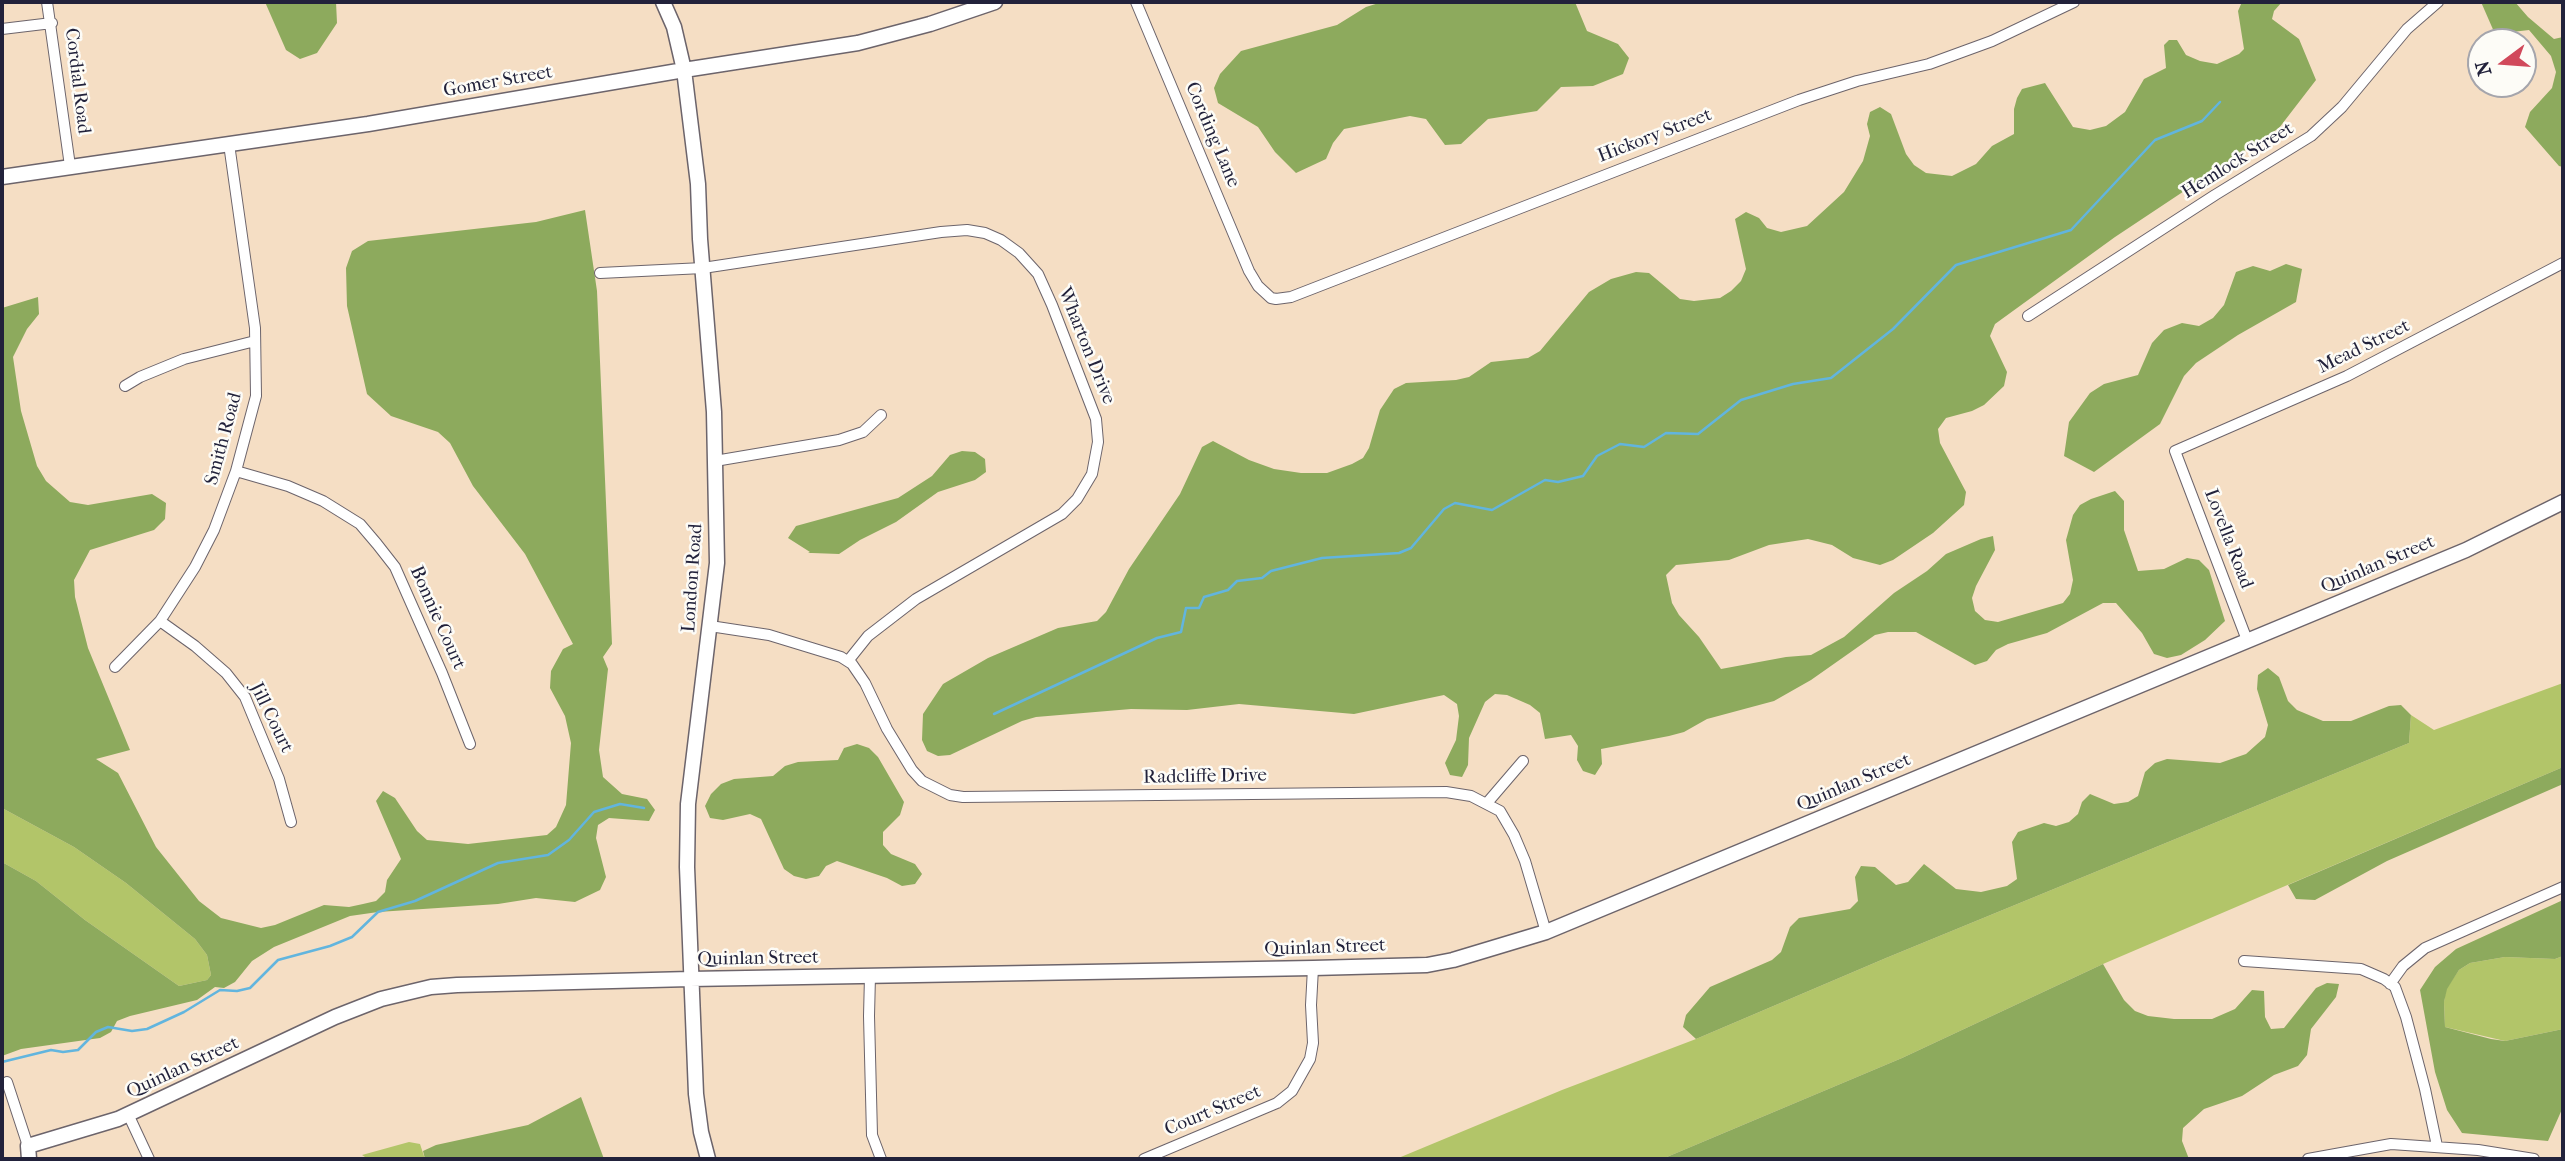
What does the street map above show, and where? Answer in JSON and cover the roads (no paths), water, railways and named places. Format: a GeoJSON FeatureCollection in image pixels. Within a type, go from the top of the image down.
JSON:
{"type":"FeatureCollection","features":[{"type":"Feature","properties":{"kind":"street","name":"Cordial Road"},"geometry":{"type":"LineString","coordinates":[[47,2],[70,166]]}},
{"type":"Feature","properties":{"kind":"street","name":"London Road"},"geometry":{"type":"LineString","coordinates":[[663,2],[674,27],[684,70],[698,184],[714,412],[718,563],[688,804],[687,867],[696,1094],[708,1159]]}},
{"type":"Feature","properties":{"kind":"street","name":"Gomer Street"},"geometry":{"type":"LineString","coordinates":[[2,177],[368,124],[858,43],[928,25],[995,2]]}},
{"type":"Feature","properties":{"kind":"street","name":"Cording Lane"},"geometry":{"type":"LineString","coordinates":[[1136,2],[1255,281]]}},
{"type":"Feature","properties":{"kind":"street","name":"Hickory Street"},"geometry":{"type":"LineString","coordinates":[[1255,281],[1271,298],[1291,297],[1731,125],[1857,80],[1929,64],[1992,41],[2074,2]]}},
{"type":"Feature","properties":{"kind":"street","name":"Hemlock Street"},"geometry":{"type":"LineString","coordinates":[[2028,316],[2311,136],[2342,107],[2407,29],[2438,2]]}},
{"type":"Feature","properties":{"kind":"street"},"geometry":{"type":"LineString","coordinates":[[2,29],[51,23]]}},
{"type":"Feature","properties":{"kind":"street","name":"Smith Road"},"geometry":{"type":"LineString","coordinates":[[115,667],[160,621],[195,567],[214,530],[236,471],[256,396],[255,341],[229,144]]}},
{"type":"Feature","properties":{"kind":"street","name":"Wharton Drive"},"geometry":{"type":"LineString","coordinates":[[600,273],[703,268],[967,230],[985,233],[1019,253],[1038,274],[1096,419],[1098,442],[1092,474],[1077,499],[1062,514],[916,599],[869,636],[848,661]]}},
{"type":"Feature","properties":{"kind":"street","name":"Mead Street"},"geometry":{"type":"LineString","coordinates":[[2175,451],[2347,376],[2563,263]]}},
{"type":"Feature","properties":{"kind":"street"},"geometry":{"type":"LineString","coordinates":[[125,386],[139,377],[184,359],[255,341]]}},
{"type":"Feature","properties":{"kind":"street"},"geometry":{"type":"LineString","coordinates":[[715,461],[839,440],[863,432],[881,415]]}},
{"type":"Feature","properties":{"kind":"street","name":"Lovella Road"},"geometry":{"type":"LineString","coordinates":[[2175,451],[2247,640]]}},
{"type":"Feature","properties":{"kind":"street","name":"Bonnie Court"},"geometry":{"type":"LineString","coordinates":[[236,471],[288,486],[323,501],[360,524],[395,567],[470,744]]}},
{"type":"Feature","properties":{"kind":"street","name":"Quinlan Street"},"geometry":{"type":"LineString","coordinates":[[28,1153],[128,1114],[335,1017],[381,999],[431,987],[690,979],[1427,965],[1488,950],[1546,932],[2466,550],[2563,502]]}},
{"type":"Feature","properties":{"kind":"street","name":"Jill Court"},"geometry":{"type":"LineString","coordinates":[[160,621],[226,673],[245,697],[279,779],[291,822]]}},
{"type":"Feature","properties":{"kind":"street"},"geometry":{"type":"LineString","coordinates":[[710,626],[769,635],[848,661]]}},
{"type":"Feature","properties":{"kind":"street","name":"Radcliffe Drive"},"geometry":{"type":"LineString","coordinates":[[848,661],[865,683],[887,729],[912,769],[922,781],[950,795],[976,797],[1446,792],[1471,796],[1487,803]]}},
{"type":"Feature","properties":{"kind":"street"},"geometry":{"type":"LineString","coordinates":[[1523,761],[1487,803],[1500,811],[1514,835],[1525,861],[1546,932]]}},
{"type":"Feature","properties":{"kind":"street"},"geometry":{"type":"LineString","coordinates":[[2390,984],[2403,967],[2425,948],[2563,887]]}},
{"type":"Feature","properties":{"kind":"street"},"geometry":{"type":"LineString","coordinates":[[2245,961],[2361,969],[2395,987],[2406,1017],[2437,1146]]}},
{"type":"Feature","properties":{"kind":"street","name":"Court Street"},"geometry":{"type":"LineString","coordinates":[[1144,1159],[1276,1103],[1292,1091],[1310,1059],[1313,1043],[1313,968]]}},
{"type":"Feature","properties":{"kind":"street"},"geometry":{"type":"LineString","coordinates":[[870,976],[872,1135],[881,1159]]}},
{"type":"Feature","properties":{"kind":"street"},"geometry":{"type":"LineString","coordinates":[[7,1082],[28,1153]]}},
{"type":"Feature","properties":{"kind":"street"},"geometry":{"type":"LineString","coordinates":[[128,1114],[149,1159]]}},
{"type":"Feature","properties":{"kind":"street"},"geometry":{"type":"LineString","coordinates":[[2308,1159],[2391,1144],[2437,1146],[2534,1159]]}},
{"type":"Feature","properties":{"kind":"waterway"},"geometry":{"type":"LineString","coordinates":[[994,714],[1157,638],[1181,632],[1186,608],[1199,608],[1204,597],[1228,590],[1237,581],[1262,578],[1271,571],[1322,558],[1399,553],[1411,548],[1444,509],[1455,503],[1492,510],[1545,480],[1558,482],[1583,476],[1597,456],[1620,444],[1644,447],[1666,433],[1698,434],[1741,400],[1793,384],[1831,378],[1893,329],[1956,265],[2071,230],[2155,140],[2202,121],[2220,102]]}},
{"type":"Feature","properties":{"kind":"waterway"},"geometry":{"type":"LineString","coordinates":[[2,1062],[51,1050],[78,1050],[96,1032],[108,1027],[132,1031],[147,1029],[184,1012],[220,990],[237,991],[250,988],[278,960],[352,937],[378,912],[415,901],[498,863],[548,855],[569,840],[594,812],[620,804],[644,808]]}}]}
